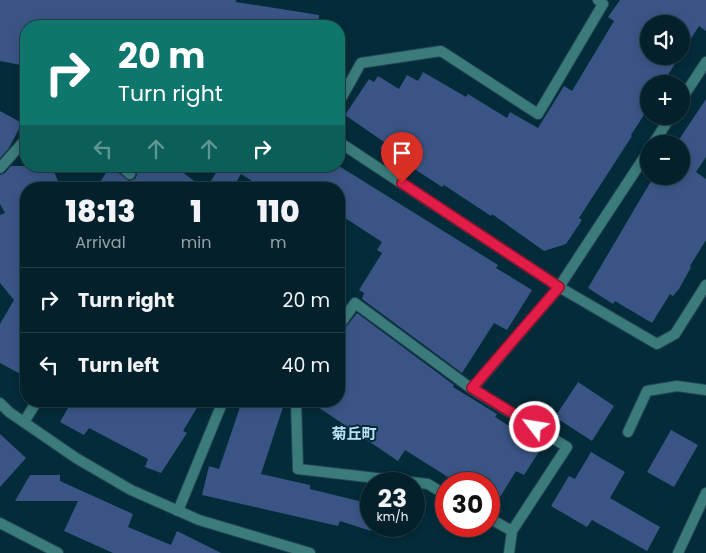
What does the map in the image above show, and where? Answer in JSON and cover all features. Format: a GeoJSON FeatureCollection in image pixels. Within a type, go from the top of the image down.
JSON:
{"type":"FeatureCollection","features":[{"type":"Feature","properties":{"kind":"street"},"geometry":{"type":"LineString","coordinates":[[345,92],[361,64],[441,51],[538,114],[603,4],[598,0]]}},
{"type":"Feature","properties":{"kind":"street"},"geometry":{"type":"LineString","coordinates":[[690,86],[706,62]]}},
{"type":"Feature","properties":{"kind":"street"},"geometry":{"type":"LineString","coordinates":[[0,168],[20,146]]}},
{"type":"Feature","properties":{"kind":"street"},"geometry":{"type":"LineString","coordinates":[[345,146],[559,287],[657,344],[675,334],[706,285]]}},
{"type":"Feature","properties":{"kind":"street"},"geometry":{"type":"LineString","coordinates":[[472,388],[559,287],[640,164]]}},
{"type":"Feature","properties":{"kind":"street"},"geometry":{"type":"LineString","coordinates":[[345,317],[355,303],[472,388],[567,447],[512,531],[509,553]]}},
{"type":"Feature","properties":{"kind":"street"},"geometry":{"type":"LineString","coordinates":[[628,432],[647,391],[677,386],[706,390]]}},
{"type":"Feature","properties":{"kind":"street"},"geometry":{"type":"LineString","coordinates":[[0,403],[5,414],[24,422],[76,458],[124,485],[199,520],[310,553]]}},
{"type":"Feature","properties":{"kind":"street"},"geometry":{"type":"LineString","coordinates":[[24,422],[34,407]]}},
{"type":"Feature","properties":{"kind":"street"},"geometry":{"type":"LineString","coordinates":[[178,511],[221,407]]}},
{"type":"Feature","properties":{"kind":"street"},"geometry":{"type":"LineString","coordinates":[[296,407],[298,469],[428,484],[435,488]]}},
{"type":"Feature","properties":{"kind":"street"},"geometry":{"type":"LineString","coordinates":[[678,553],[706,493]]}},
{"type":"Feature","properties":{"kind":"street"},"geometry":{"type":"LineString","coordinates":[[0,523],[58,553]]}},
{"type":"Feature","properties":{"kind":"street"},"geometry":{"type":"LineString","coordinates":[[500,524],[512,531]]}},
{"type":"Feature","properties":{"kind":"building"},"geometry":{"type":"Polygon","coordinates":[[[0,0],[236,0],[236,2],[319,15],[319,20],[20,20],[20,65],[0,61],[0,0]]]}},
{"type":"Feature","properties":{"kind":"building"},"geometry":{"type":"Polygon","coordinates":[[[620,0],[706,0],[706,31],[699,26],[690,40],[690,15],[640,15],[640,65],[674,65],[668,75],[640,75],[640,121],[579,218],[582,220],[566,244],[544,251],[492,214],[491,216],[444,185],[442,187],[380,148],[384,142],[345,115],[369,79],[374,82],[378,76],[399,89],[407,75],[418,81],[423,72],[466,97],[468,94],[507,118],[510,112],[538,128],[564,86],[572,91],[614,21],[608,17],[620,0]]]}},
{"type":"Feature","properties":{"kind":"building"},"geometry":{"type":"Polygon","coordinates":[[[706,99],[706,157],[696,172],[706,179],[706,240],[679,289],[673,296],[670,294],[652,323],[615,301],[613,304],[588,288],[649,185],[690,185],[690,135],[682,135],[706,99]]]}},
{"type":"Feature","properties":{"kind":"building"},"geometry":{"type":"Polygon","coordinates":[[[0,111],[20,122],[20,127],[9,148],[0,158],[0,111]]]}},
{"type":"Feature","properties":{"kind":"building"},"geometry":{"type":"Polygon","coordinates":[[[11,166],[20,166],[20,172],[54,172],[58,182],[20,182],[20,374],[0,363],[0,324],[14,300],[0,283],[0,215],[5,213],[0,204],[0,175],[5,173],[11,166]]]}},
{"type":"Feature","properties":{"kind":"building"},"geometry":{"type":"Polygon","coordinates":[[[345,170],[498,265],[496,268],[532,290],[507,330],[494,323],[462,373],[362,299],[364,293],[359,290],[382,253],[377,250],[382,242],[345,218],[345,182],[254,182],[241,174],[236,182],[210,182],[216,172],[345,172],[345,170]]]}},
{"type":"Feature","properties":{"kind":"building"},"geometry":{"type":"Polygon","coordinates":[[[106,172],[117,172],[129,181],[135,179],[136,172],[182,172],[196,182],[100,182],[106,172]]]}},
{"type":"Feature","properties":{"kind":"building"},"geometry":{"type":"Polygon","coordinates":[[[357,313],[454,385],[453,387],[497,414],[495,417],[542,447],[524,475],[516,471],[500,497],[500,472],[440,472],[405,450],[398,461],[318,407],[345,407],[345,328],[357,313]]]}},
{"type":"Feature","properties":{"kind":"building"},"geometry":{"type":"Polygon","coordinates":[[[578,382],[614,406],[592,441],[555,417],[578,382]]]}},
{"type":"Feature","properties":{"kind":"building"},"geometry":{"type":"Polygon","coordinates":[[[69,407],[197,407],[183,431],[187,433],[161,473],[145,467],[148,459],[89,428],[84,435],[60,422],[69,407]]]}},
{"type":"Feature","properties":{"kind":"building"},"geometry":{"type":"Polygon","coordinates":[[[240,407],[283,407],[261,474],[310,485],[310,489],[360,501],[360,527],[340,521],[338,526],[202,495],[209,466],[219,469],[240,407]]]}},
{"type":"Feature","properties":{"kind":"building"},"geometry":{"type":"Polygon","coordinates":[[[671,430],[698,445],[674,487],[647,472],[671,430]]]}},
{"type":"Feature","properties":{"kind":"building"},"geometry":{"type":"Polygon","coordinates":[[[0,434],[26,458],[0,487],[0,434]]]}},
{"type":"Feature","properties":{"kind":"building"},"geometry":{"type":"Polygon","coordinates":[[[591,452],[625,472],[610,498],[660,527],[647,551],[592,520],[587,527],[551,506],[569,476],[575,479],[591,452]]]}},
{"type":"Feature","properties":{"kind":"building"},"geometry":{"type":"Polygon","coordinates":[[[30,475],[60,475],[60,481],[133,514],[128,527],[171,545],[177,531],[221,553],[113,553],[64,531],[78,501],[15,501],[30,475]]]}},
{"type":"Feature","properties":{"kind":"district","name":"菊丘町"},"geometry":{"type":"Point","coordinates":[354,433]}},
{"type":"Feature","properties":{"kind":"route"},"geometry":{"type":"LineString","coordinates":[[402,183],[559,287],[472,388],[535,427]]}}]}
